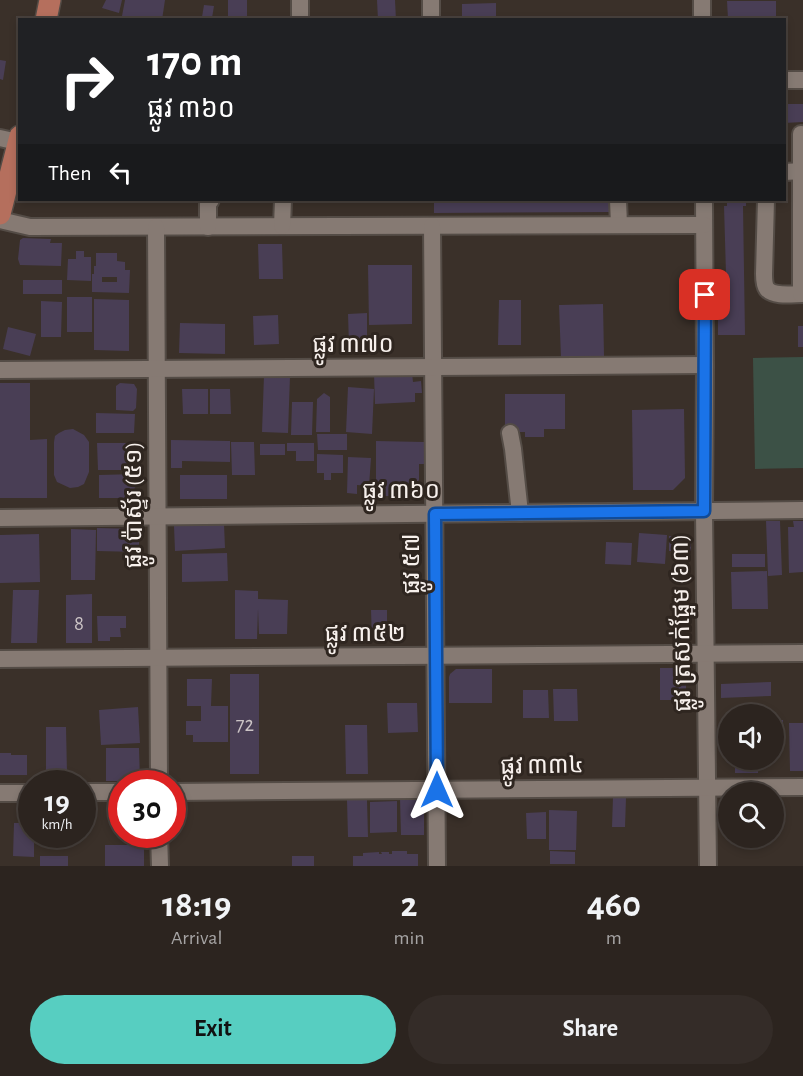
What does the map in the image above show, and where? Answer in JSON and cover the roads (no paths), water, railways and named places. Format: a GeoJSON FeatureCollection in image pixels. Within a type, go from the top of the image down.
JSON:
{"type":"FeatureCollection","features":[{"type":"Feature","properties":{"kind":"main road"},"geometry":{"type":"LineString","coordinates":[[46,18],[50,0]]}},
{"type":"Feature","properties":{"kind":"main road"},"geometry":{"type":"LineString","coordinates":[[0,214],[15,173],[13,139]]}},
{"type":"Feature","properties":{"kind":"street"},"geometry":{"type":"LineString","coordinates":[[300,0],[300,18]]}},
{"type":"Feature","properties":{"kind":"street"},"geometry":{"type":"LineString","coordinates":[[431,0],[431,18]]}},
{"type":"Feature","properties":{"kind":"street"},"geometry":{"type":"LineString","coordinates":[[702,0],[702,18]]}},
{"type":"Feature","properties":{"kind":"street"},"geometry":{"type":"LineString","coordinates":[[786,80],[803,80]]}},
{"type":"Feature","properties":{"kind":"street"},"geometry":{"type":"LineString","coordinates":[[766,201],[764,274],[767,290],[774,294],[802,294],[801,134]]}},
{"type":"Feature","properties":{"kind":"street"},"geometry":{"type":"LineString","coordinates":[[786,172],[803,171]]}},
{"type":"Feature","properties":{"kind":"street"},"geometry":{"type":"LineString","coordinates":[[208,227],[208,204],[210,201]]}},
{"type":"Feature","properties":{"kind":"street"},"geometry":{"type":"LineString","coordinates":[[282,226],[283,201]]}},
{"type":"Feature","properties":{"kind":"street"},"geometry":{"type":"LineString","coordinates":[[618,201],[619,225]]}},
{"type":"Feature","properties":{"kind":"street","name":"ផ្លូវ ត្រសក់ផ្អែម (៦៣)"},"geometry":{"type":"LineString","coordinates":[[704,201],[704,511],[708,866]]}},
{"type":"Feature","properties":{"kind":"street"},"geometry":{"type":"LineString","coordinates":[[0,220],[30,227],[704,225]]}},
{"type":"Feature","properties":{"kind":"street","name":"ផ្លូវ ៥៧"},"geometry":{"type":"LineString","coordinates":[[432,226],[437,866]]}},
{"type":"Feature","properties":{"kind":"street","name":"ផ្លូវ ប៉ាស្ទ័រ (៥១)"},"geometry":{"type":"LineString","coordinates":[[156,227],[159,770]]}},
{"type":"Feature","properties":{"kind":"street","name":"ផ្លូវ ៣៧០"},"geometry":{"type":"LineString","coordinates":[[0,370],[705,365]]}},
{"type":"Feature","properties":{"kind":"street"},"geometry":{"type":"LineString","coordinates":[[510,433],[520,513]]}},
{"type":"Feature","properties":{"kind":"street","name":"ផ្លូវ ៣៦០"},"geometry":{"type":"LineString","coordinates":[[0,518],[803,510]]}},
{"type":"Feature","properties":{"kind":"street","name":"ផ្លូវ ៣៥២"},"geometry":{"type":"LineString","coordinates":[[0,659],[803,653]]}},
{"type":"Feature","properties":{"kind":"street","name":"ផ្លូវ ៣៣៤"},"geometry":{"type":"LineString","coordinates":[[186,792],[803,787]]}},
{"type":"Feature","properties":{"kind":"street"},"geometry":{"type":"LineString","coordinates":[[0,793],[18,793]]}},
{"type":"Feature","properties":{"kind":"street"},"geometry":{"type":"LineString","coordinates":[[159,848],[160,866]]}}]}
